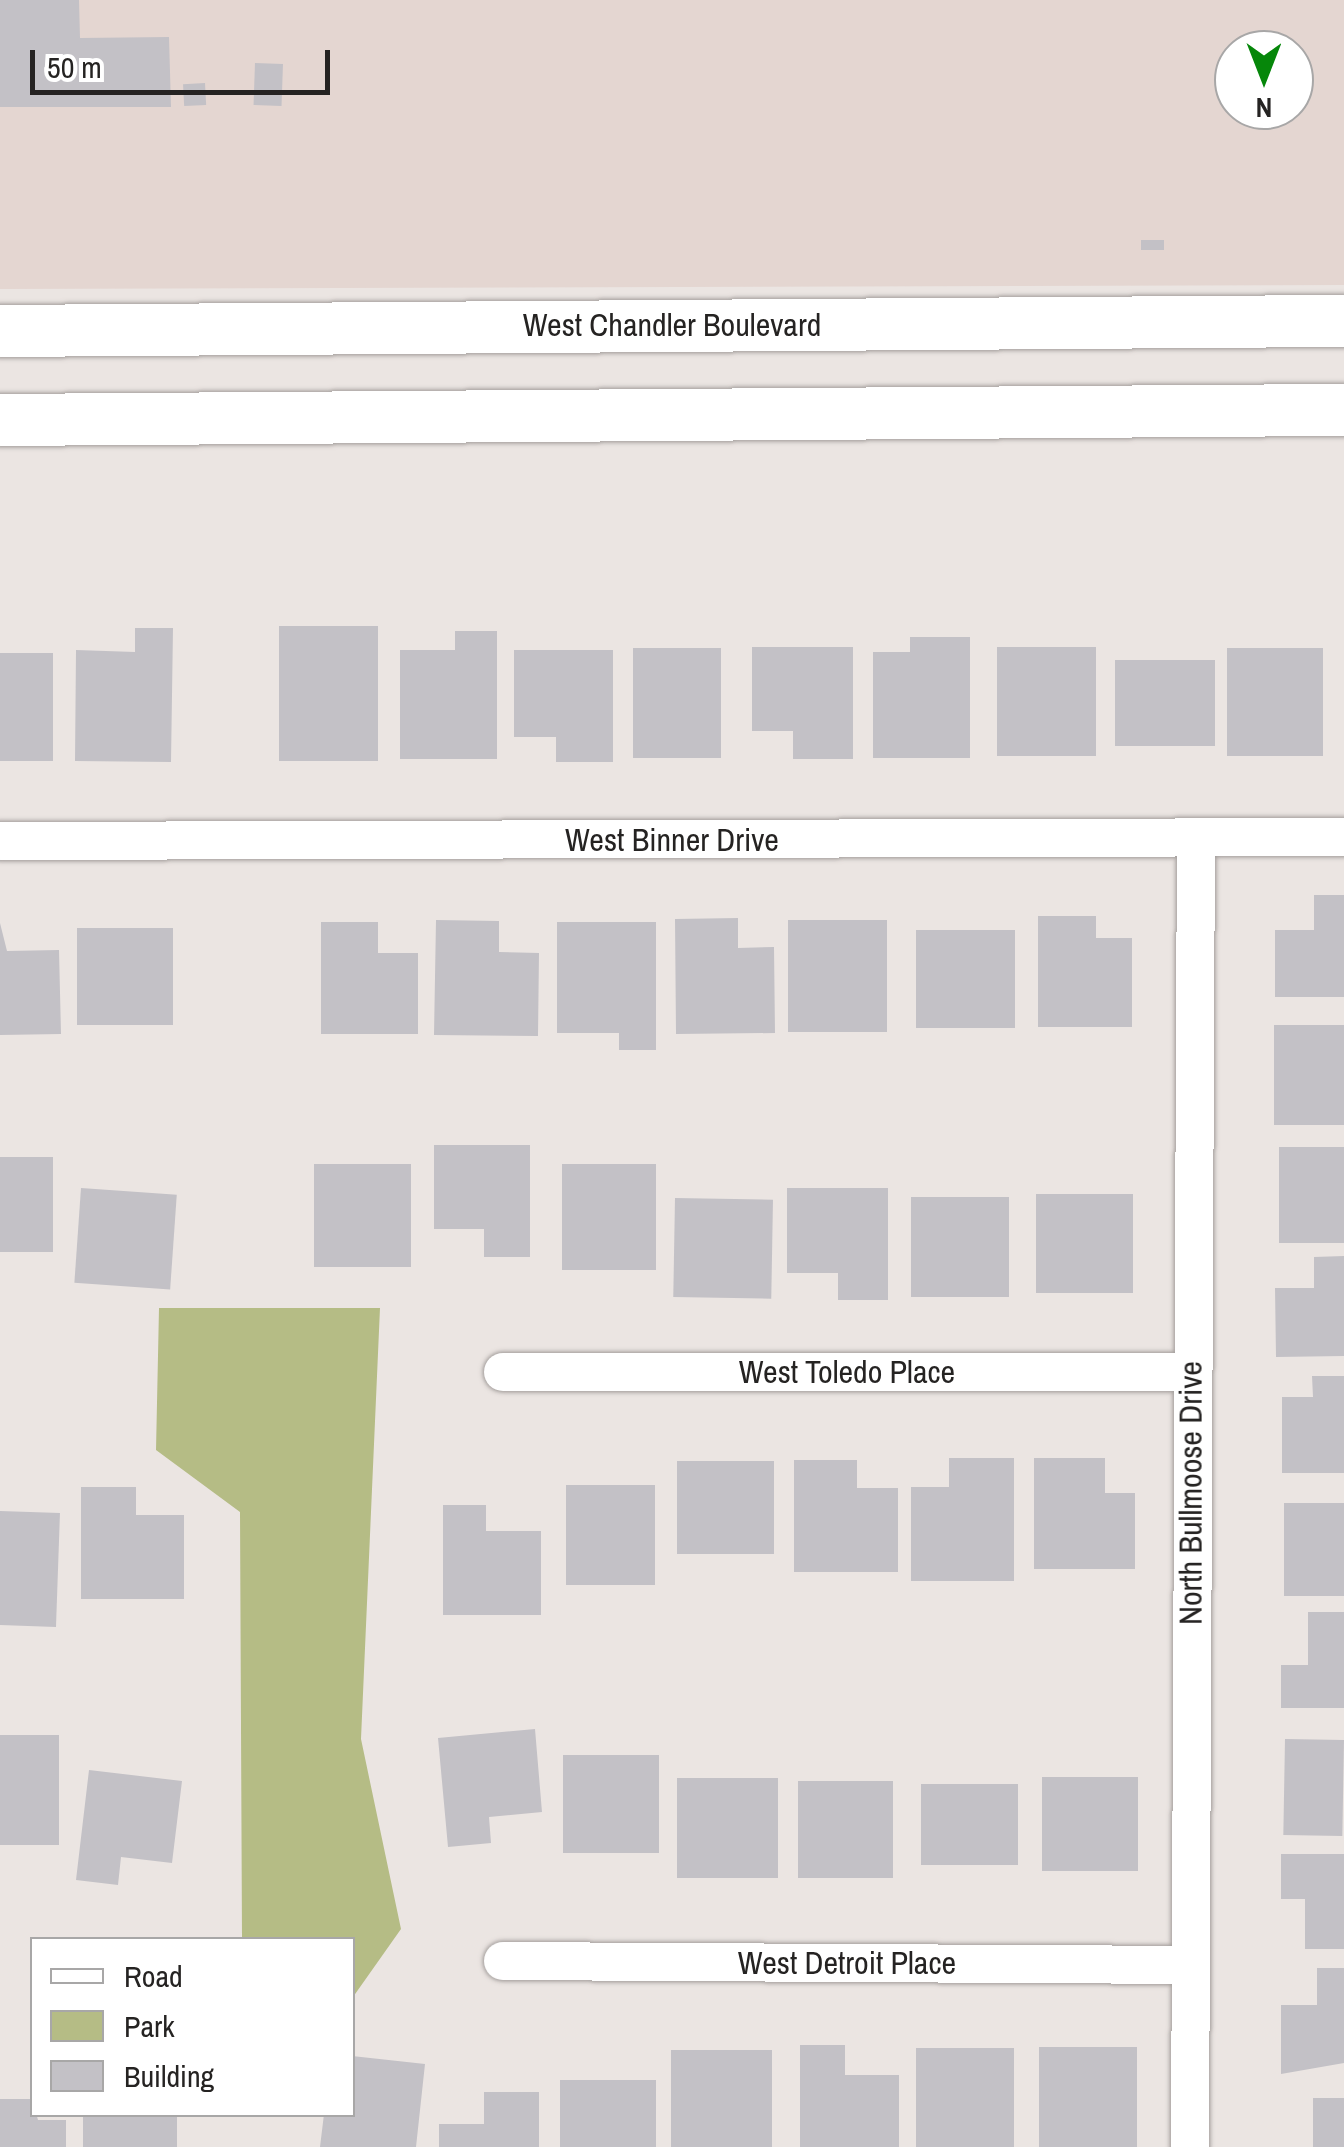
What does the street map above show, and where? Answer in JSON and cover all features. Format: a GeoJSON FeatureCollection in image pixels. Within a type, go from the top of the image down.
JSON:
{"type":"FeatureCollection","features":[{"type":"Feature","properties":{"kind":"main road","name":"West Chandler Boulevard"},"geometry":{"type":"LineString","coordinates":[[0,331],[1344,321]]}},
{"type":"Feature","properties":{"kind":"main road"},"geometry":{"type":"LineString","coordinates":[[0,420],[1344,410]]}},
{"type":"Feature","properties":{"kind":"street","name":"West Binner Drive"},"geometry":{"type":"LineString","coordinates":[[0,841],[1344,837]]}},
{"type":"Feature","properties":{"kind":"street","name":"North Bullmoose Drive"},"geometry":{"type":"LineString","coordinates":[[1190,2147],[1190,1372],[1196,840]]}},
{"type":"Feature","properties":{"kind":"street","name":"West Toledo Place"},"geometry":{"type":"LineString","coordinates":[[503,1372],[1190,1372]]}},
{"type":"Feature","properties":{"kind":"street","name":"West Detroit Place"},"geometry":{"type":"LineString","coordinates":[[503,1960],[1190,1965]]}},
{"type":"Feature","properties":{"kind":"shaded area"},"geometry":{"type":"Polygon","coordinates":[[[0,0],[1344,0],[1344,285],[0,289],[0,0]]]}},
{"type":"Feature","properties":{"kind":"green space"},"geometry":{"type":"Polygon","coordinates":[[[159,1308],[380,1308],[361,1739],[401,1929],[355,1994],[355,1937],[242,1937],[240,1512],[156,1450],[159,1308]]]}},
{"type":"Feature","properties":{"kind":"building"},"geometry":{"type":"Polygon","coordinates":[[[0,0],[79,0],[80,38],[169,37],[171,107],[0,107],[0,0]]]}},
{"type":"Feature","properties":{"kind":"building"},"geometry":{"type":"Polygon","coordinates":[[[255,63],[283,64],[282,106],[254,105],[255,63]]]}},
{"type":"Feature","properties":{"kind":"building"},"geometry":{"type":"Polygon","coordinates":[[[205,83],[206,105],[184,106],[183,84],[205,83]]]}},
{"type":"Feature","properties":{"kind":"building"},"geometry":{"type":"Polygon","coordinates":[[[1141,240],[1164,240],[1164,250],[1141,250],[1141,240]]]}},
{"type":"Feature","properties":{"kind":"building"},"geometry":{"type":"Polygon","coordinates":[[[279,626],[378,626],[378,761],[279,761],[279,626]]]}},
{"type":"Feature","properties":{"kind":"building"},"geometry":{"type":"Polygon","coordinates":[[[135,628],[173,628],[171,762],[75,761],[76,650],[135,652],[135,628]]]}},
{"type":"Feature","properties":{"kind":"building"},"geometry":{"type":"Polygon","coordinates":[[[455,631],[497,631],[497,759],[400,759],[400,650],[455,650],[455,631]]]}},
{"type":"Feature","properties":{"kind":"building"},"geometry":{"type":"Polygon","coordinates":[[[910,637],[970,637],[970,758],[873,758],[873,652],[910,652],[910,637]]]}},
{"type":"Feature","properties":{"kind":"building"},"geometry":{"type":"Polygon","coordinates":[[[752,647],[853,647],[853,759],[793,759],[793,731],[752,731],[752,647]]]}},
{"type":"Feature","properties":{"kind":"building"},"geometry":{"type":"Polygon","coordinates":[[[997,647],[1096,647],[1096,756],[997,756],[997,647]]]}},
{"type":"Feature","properties":{"kind":"building"},"geometry":{"type":"Polygon","coordinates":[[[633,648],[721,648],[721,758],[633,758],[633,648]]]}},
{"type":"Feature","properties":{"kind":"building"},"geometry":{"type":"Polygon","coordinates":[[[1227,648],[1323,648],[1323,756],[1227,756],[1227,648]]]}},
{"type":"Feature","properties":{"kind":"building"},"geometry":{"type":"Polygon","coordinates":[[[514,650],[613,650],[613,762],[556,762],[556,737],[514,737],[514,650]]]}},
{"type":"Feature","properties":{"kind":"building"},"geometry":{"type":"Polygon","coordinates":[[[0,653],[53,653],[53,761],[0,761],[0,653]]]}},
{"type":"Feature","properties":{"kind":"building"},"geometry":{"type":"Polygon","coordinates":[[[1115,660],[1215,660],[1215,746],[1115,746],[1115,660]]]}},
{"type":"Feature","properties":{"kind":"building"},"geometry":{"type":"Polygon","coordinates":[[[1314,895],[1344,895],[1344,997],[1275,997],[1275,930],[1314,930],[1314,895]]]}},
{"type":"Feature","properties":{"kind":"building"},"geometry":{"type":"Polygon","coordinates":[[[1038,916],[1096,916],[1096,938],[1132,938],[1132,1027],[1038,1027],[1038,916]]]}},
{"type":"Feature","properties":{"kind":"building"},"geometry":{"type":"Polygon","coordinates":[[[738,918],[738,948],[774,947],[775,1033],[676,1034],[675,919],[738,918]]]}},
{"type":"Feature","properties":{"kind":"building"},"geometry":{"type":"Polygon","coordinates":[[[436,920],[499,921],[499,952],[539,953],[538,1036],[434,1035],[436,920]]]}},
{"type":"Feature","properties":{"kind":"building"},"geometry":{"type":"Polygon","coordinates":[[[788,920],[887,920],[887,1032],[788,1032],[788,920]]]}},
{"type":"Feature","properties":{"kind":"building"},"geometry":{"type":"Polygon","coordinates":[[[321,922],[378,922],[378,953],[418,953],[418,1034],[321,1034],[321,922]]]}},
{"type":"Feature","properties":{"kind":"building"},"geometry":{"type":"Polygon","coordinates":[[[557,922],[656,922],[656,1050],[619,1050],[619,1033],[557,1033],[557,922]]]}},
{"type":"Feature","properties":{"kind":"building"},"geometry":{"type":"Polygon","coordinates":[[[0,923],[7,951],[59,950],[61,1034],[0,1035],[0,923]]]}},
{"type":"Feature","properties":{"kind":"building"},"geometry":{"type":"Polygon","coordinates":[[[77,928],[173,928],[173,1025],[77,1025],[77,928]]]}},
{"type":"Feature","properties":{"kind":"building"},"geometry":{"type":"Polygon","coordinates":[[[916,930],[1015,930],[1015,1028],[916,1028],[916,930]]]}},
{"type":"Feature","properties":{"kind":"building"},"geometry":{"type":"Polygon","coordinates":[[[1274,1025],[1344,1025],[1344,1125],[1274,1125],[1274,1025]]]}},
{"type":"Feature","properties":{"kind":"building"},"geometry":{"type":"Polygon","coordinates":[[[434,1145],[530,1145],[530,1257],[484,1257],[484,1229],[434,1229],[434,1145]]]}},
{"type":"Feature","properties":{"kind":"building"},"geometry":{"type":"Polygon","coordinates":[[[1279,1147],[1344,1147],[1344,1243],[1279,1243],[1279,1147]]]}},
{"type":"Feature","properties":{"kind":"building"},"geometry":{"type":"Polygon","coordinates":[[[0,1157],[53,1157],[53,1252],[0,1252],[0,1157]]]}},
{"type":"Feature","properties":{"kind":"building"},"geometry":{"type":"Polygon","coordinates":[[[314,1164],[411,1164],[411,1267],[314,1267],[314,1164]]]}},
{"type":"Feature","properties":{"kind":"building"},"geometry":{"type":"Polygon","coordinates":[[[562,1164],[656,1164],[656,1270],[562,1270],[562,1164]]]}},
{"type":"Feature","properties":{"kind":"building"},"geometry":{"type":"Polygon","coordinates":[[[81,1188],[177,1195],[170,1289],[74,1283],[81,1188]]]}},
{"type":"Feature","properties":{"kind":"building"},"geometry":{"type":"Polygon","coordinates":[[[787,1188],[888,1188],[888,1300],[838,1300],[838,1273],[787,1273],[787,1188]]]}},
{"type":"Feature","properties":{"kind":"building"},"geometry":{"type":"Polygon","coordinates":[[[1036,1194],[1133,1194],[1133,1293],[1036,1293],[1036,1194]]]}},
{"type":"Feature","properties":{"kind":"building"},"geometry":{"type":"Polygon","coordinates":[[[911,1197],[1009,1197],[1009,1297],[911,1297],[911,1197]]]}},
{"type":"Feature","properties":{"kind":"building"},"geometry":{"type":"Polygon","coordinates":[[[675,1198],[773,1200],[771,1299],[673,1297],[675,1198]]]}},
{"type":"Feature","properties":{"kind":"building"},"geometry":{"type":"Polygon","coordinates":[[[1344,1256],[1344,1356],[1276,1357],[1275,1288],[1314,1288],[1314,1257],[1344,1256]]]}},
{"type":"Feature","properties":{"kind":"building"},"geometry":{"type":"Polygon","coordinates":[[[1312,1376],[1344,1376],[1344,1473],[1282,1473],[1282,1397],[1313,1397],[1312,1376]]]}},
{"type":"Feature","properties":{"kind":"building"},"geometry":{"type":"Polygon","coordinates":[[[949,1458],[1014,1458],[1014,1581],[911,1581],[911,1487],[949,1487],[949,1458]]]}},
{"type":"Feature","properties":{"kind":"building"},"geometry":{"type":"Polygon","coordinates":[[[1034,1458],[1105,1458],[1105,1493],[1135,1493],[1135,1569],[1034,1569],[1034,1458]]]}},
{"type":"Feature","properties":{"kind":"building"},"geometry":{"type":"Polygon","coordinates":[[[794,1460],[857,1460],[857,1488],[898,1488],[898,1572],[794,1572],[794,1460]]]}},
{"type":"Feature","properties":{"kind":"building"},"geometry":{"type":"Polygon","coordinates":[[[677,1461],[774,1461],[774,1554],[677,1554],[677,1461]]]}},
{"type":"Feature","properties":{"kind":"building"},"geometry":{"type":"Polygon","coordinates":[[[566,1485],[655,1485],[655,1585],[566,1585],[566,1485]]]}},
{"type":"Feature","properties":{"kind":"building"},"geometry":{"type":"Polygon","coordinates":[[[81,1487],[136,1487],[136,1515],[184,1515],[184,1599],[81,1599],[81,1487]]]}},
{"type":"Feature","properties":{"kind":"building"},"geometry":{"type":"Polygon","coordinates":[[[1284,1503],[1344,1503],[1344,1596],[1284,1596],[1284,1503]]]}},
{"type":"Feature","properties":{"kind":"building"},"geometry":{"type":"Polygon","coordinates":[[[443,1505],[486,1505],[486,1531],[541,1531],[541,1615],[443,1615],[443,1505]]]}},
{"type":"Feature","properties":{"kind":"building"},"geometry":{"type":"Polygon","coordinates":[[[0,1511],[60,1513],[56,1627],[0,1625],[0,1511]]]}},
{"type":"Feature","properties":{"kind":"building"},"geometry":{"type":"Polygon","coordinates":[[[1308,1612],[1344,1612],[1344,1708],[1281,1708],[1281,1665],[1308,1665],[1308,1612]]]}},
{"type":"Feature","properties":{"kind":"building"},"geometry":{"type":"Polygon","coordinates":[[[535,1729],[542,1812],[489,1817],[491,1843],[448,1847],[438,1738],[535,1729]]]}},
{"type":"Feature","properties":{"kind":"building"},"geometry":{"type":"Polygon","coordinates":[[[0,1735],[59,1735],[59,1845],[0,1845],[0,1735]]]}},
{"type":"Feature","properties":{"kind":"building"},"geometry":{"type":"Polygon","coordinates":[[[1285,1739],[1344,1740],[1342,1836],[1283,1835],[1285,1739]]]}},
{"type":"Feature","properties":{"kind":"building"},"geometry":{"type":"Polygon","coordinates":[[[563,1755],[659,1755],[659,1853],[563,1853],[563,1755]]]}},
{"type":"Feature","properties":{"kind":"building"},"geometry":{"type":"Polygon","coordinates":[[[89,1770],[182,1781],[172,1863],[121,1857],[118,1885],[76,1880],[89,1770]]]}},
{"type":"Feature","properties":{"kind":"building"},"geometry":{"type":"Polygon","coordinates":[[[1042,1777],[1138,1777],[1138,1871],[1042,1871],[1042,1777]]]}},
{"type":"Feature","properties":{"kind":"building"},"geometry":{"type":"Polygon","coordinates":[[[677,1778],[778,1778],[778,1878],[677,1878],[677,1778]]]}},
{"type":"Feature","properties":{"kind":"building"},"geometry":{"type":"Polygon","coordinates":[[[798,1781],[893,1781],[893,1878],[798,1878],[798,1781]]]}},
{"type":"Feature","properties":{"kind":"building"},"geometry":{"type":"Polygon","coordinates":[[[921,1784],[1018,1784],[1018,1865],[921,1865],[921,1784]]]}},
{"type":"Feature","properties":{"kind":"building"},"geometry":{"type":"Polygon","coordinates":[[[1281,1854],[1344,1854],[1344,1949],[1305,1949],[1305,1899],[1281,1899],[1281,1854]]]}},
{"type":"Feature","properties":{"kind":"building"},"geometry":{"type":"Polygon","coordinates":[[[1317,1968],[1344,1968],[1344,2063],[1281,2074],[1281,2005],[1317,2005],[1317,1968]]]}},
{"type":"Feature","properties":{"kind":"building"},"geometry":{"type":"Polygon","coordinates":[[[800,2045],[845,2045],[845,2075],[899,2075],[899,2147],[800,2147],[800,2045]]]}},
{"type":"Feature","properties":{"kind":"building"},"geometry":{"type":"Polygon","coordinates":[[[1039,2047],[1137,2047],[1137,2147],[1039,2147],[1039,2047]]]}},
{"type":"Feature","properties":{"kind":"building"},"geometry":{"type":"Polygon","coordinates":[[[916,2048],[1014,2048],[1014,2147],[916,2147],[916,2048]]]}},
{"type":"Feature","properties":{"kind":"building"},"geometry":{"type":"Polygon","coordinates":[[[671,2050],[772,2050],[772,2147],[671,2147],[671,2050]]]}},
{"type":"Feature","properties":{"kind":"building"},"geometry":{"type":"Polygon","coordinates":[[[355,2056],[425,2064],[416,2147],[320,2147],[324,2117],[355,2117],[355,2056]]]}},
{"type":"Feature","properties":{"kind":"building"},"geometry":{"type":"Polygon","coordinates":[[[560,2080],[656,2080],[656,2147],[560,2147],[560,2080]]]}},
{"type":"Feature","properties":{"kind":"building"},"geometry":{"type":"Polygon","coordinates":[[[484,2092],[539,2092],[539,2147],[439,2147],[439,2124],[484,2124],[484,2092]]]}},
{"type":"Feature","properties":{"kind":"building"},"geometry":{"type":"Polygon","coordinates":[[[1313,2098],[1344,2098],[1344,2147],[1313,2147],[1313,2098]]]}},
{"type":"Feature","properties":{"kind":"building"},"geometry":{"type":"Polygon","coordinates":[[[0,2099],[30,2099],[30,2117],[66,2120],[66,2147],[0,2147],[0,2099]]]}},
{"type":"Feature","properties":{"kind":"building"},"geometry":{"type":"Polygon","coordinates":[[[83,2117],[177,2117],[177,2147],[83,2147],[83,2117]]]}}]}
